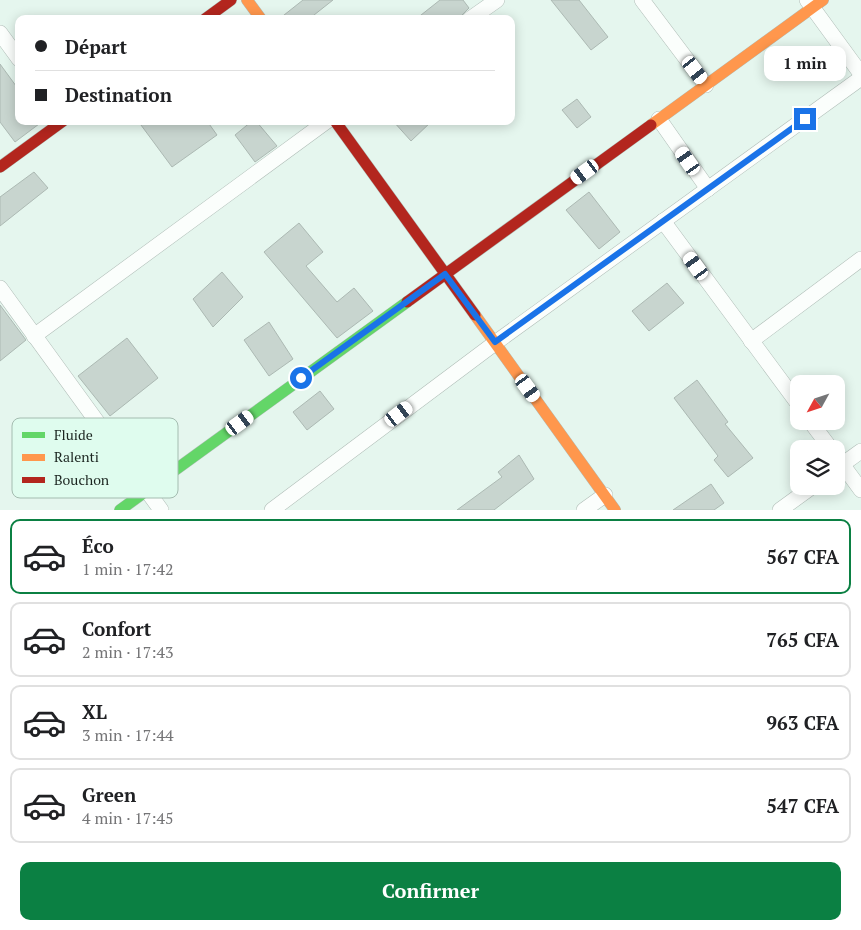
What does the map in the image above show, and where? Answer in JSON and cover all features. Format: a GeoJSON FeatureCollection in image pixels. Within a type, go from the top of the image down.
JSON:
{"type":"FeatureCollection","features":[{"type":"Feature","properties":{"kind":"street"},"geometry":{"type":"LineString","coordinates":[[210,15],[231,0]]}},
{"type":"Feature","properties":{"kind":"street"},"geometry":{"type":"LineString","coordinates":[[247,0],[258,15]]}},
{"type":"Feature","properties":{"kind":"street"},"geometry":{"type":"LineString","coordinates":[[476,15],[497,0]]}},
{"type":"Feature","properties":{"kind":"street"},"geometry":{"type":"LineString","coordinates":[[642,0],[706,84]]}},
{"type":"Feature","properties":{"kind":"street"},"geometry":{"type":"LineString","coordinates":[[178,468],[659,119],[814,2],[861,74]]}},
{"type":"Feature","properties":{"kind":"street"},"geometry":{"type":"LineString","coordinates":[[0,32],[15,53]]}},
{"type":"Feature","properties":{"kind":"street"},"geometry":{"type":"LineString","coordinates":[[272,510],[495,342],[861,78]]}},
{"type":"Feature","properties":{"kind":"street"},"geometry":{"type":"LineString","coordinates":[[659,119],[708,190]]}},
{"type":"Feature","properties":{"kind":"street"},"geometry":{"type":"LineString","coordinates":[[0,167],[58,125]]}},
{"type":"Feature","properties":{"kind":"street"},"geometry":{"type":"LineString","coordinates":[[34,336],[322,125]]}},
{"type":"Feature","properties":{"kind":"street"},"geometry":{"type":"LineString","coordinates":[[338,125],[615,510]]}},
{"type":"Feature","properties":{"kind":"street"},"geometry":{"type":"LineString","coordinates":[[663,222],[790,393]]}},
{"type":"Feature","properties":{"kind":"street"},"geometry":{"type":"LineString","coordinates":[[751,341],[861,260]]}},
{"type":"Feature","properties":{"kind":"street"},"geometry":{"type":"LineString","coordinates":[[0,288],[94,418]]}},
{"type":"Feature","properties":{"kind":"street"},"geometry":{"type":"LineString","coordinates":[[845,459],[861,451]]}},
{"type":"Feature","properties":{"kind":"street"},"geometry":{"type":"LineString","coordinates":[[845,471],[861,490]]}},
{"type":"Feature","properties":{"kind":"street"},"geometry":{"type":"LineString","coordinates":[[584,510],[605,495]]}},
{"type":"Feature","properties":{"kind":"street"},"geometry":{"type":"LineString","coordinates":[[780,510],[801,495]]}},
{"type":"Feature","properties":{"kind":"street"},"geometry":{"type":"LineString","coordinates":[[120,510],[137,498]]}},
{"type":"Feature","properties":{"kind":"street"},"geometry":{"type":"LineString","coordinates":[[152,498],[161,510]]}},
{"type":"Feature","properties":{"kind":"building"},"geometry":{"type":"Polygon","coordinates":[[[303,0],[333,0],[314,15],[284,15],[303,0]]]}},
{"type":"Feature","properties":{"kind":"building"},"geometry":{"type":"Polygon","coordinates":[[[440,0],[463,0],[469,8],[462,15],[421,15],[440,0]]]}},
{"type":"Feature","properties":{"kind":"building"},"geometry":{"type":"Polygon","coordinates":[[[551,0],[579,0],[608,37],[591,50],[551,0]]]}},
{"type":"Feature","properties":{"kind":"building"},"geometry":{"type":"Polygon","coordinates":[[[0,64],[15,85],[15,125],[38,125],[15,142],[0,122],[0,64]]]}},
{"type":"Feature","properties":{"kind":"building"},"geometry":{"type":"Polygon","coordinates":[[[577,99],[591,117],[577,128],[562,110],[577,99]]]}},
{"type":"Feature","properties":{"kind":"building"},"geometry":{"type":"Polygon","coordinates":[[[141,125],[210,125],[217,135],[172,167],[141,125]]]}},
{"type":"Feature","properties":{"kind":"building"},"geometry":{"type":"Polygon","coordinates":[[[247,125],[259,125],[277,146],[255,162],[235,135],[247,125]]]}},
{"type":"Feature","properties":{"kind":"building"},"geometry":{"type":"Polygon","coordinates":[[[397,125],[428,125],[411,141],[397,125]]]}},
{"type":"Feature","properties":{"kind":"building"},"geometry":{"type":"Polygon","coordinates":[[[34,172],[48,188],[0,226],[0,197],[34,172]]]}},
{"type":"Feature","properties":{"kind":"building"},"geometry":{"type":"Polygon","coordinates":[[[589,192],[620,232],[599,249],[566,210],[589,192]]]}},
{"type":"Feature","properties":{"kind":"building"},"geometry":{"type":"Polygon","coordinates":[[[299,223],[323,252],[306,266],[337,302],[354,288],[373,311],[337,338],[264,252],[299,223]]]}},
{"type":"Feature","properties":{"kind":"building"},"geometry":{"type":"Polygon","coordinates":[[[222,272],[243,297],[213,327],[193,299],[222,272]]]}},
{"type":"Feature","properties":{"kind":"building"},"geometry":{"type":"Polygon","coordinates":[[[667,283],[684,303],[649,331],[632,311],[667,283]]]}},
{"type":"Feature","properties":{"kind":"building"},"geometry":{"type":"Polygon","coordinates":[[[0,305],[26,340],[0,361],[0,305]]]}},
{"type":"Feature","properties":{"kind":"building"},"geometry":{"type":"Polygon","coordinates":[[[269,322],[293,359],[269,376],[244,340],[269,322]]]}},
{"type":"Feature","properties":{"kind":"building"},"geometry":{"type":"Polygon","coordinates":[[[127,338],[158,378],[110,416],[78,376],[127,338]]]}},
{"type":"Feature","properties":{"kind":"building"},"geometry":{"type":"Polygon","coordinates":[[[697,380],[728,422],[725,424],[753,458],[728,477],[714,460],[718,456],[674,398],[697,380]]]}},
{"type":"Feature","properties":{"kind":"building"},"geometry":{"type":"Polygon","coordinates":[[[320,391],[334,409],[307,430],[293,412],[320,391]]]}},
{"type":"Feature","properties":{"kind":"building"},"geometry":{"type":"Polygon","coordinates":[[[519,455],[534,479],[494,510],[457,510],[502,477],[498,472],[519,455]]]}},
{"type":"Feature","properties":{"kind":"building"},"geometry":{"type":"Polygon","coordinates":[[[711,484],[724,503],[714,510],[673,510],[711,484]]]}},
{"type":"Feature","properties":{"kind":"traffic: fast"},"geometry":{"type":"LineString","coordinates":[[178,468],[407,302]]}},
{"type":"Feature","properties":{"kind":"traffic: fast"},"geometry":{"type":"LineString","coordinates":[[120,510],[137,498]]}},
{"type":"Feature","properties":{"kind":"traffic: slow"},"geometry":{"type":"LineString","coordinates":[[247,0],[258,15]]}},
{"type":"Feature","properties":{"kind":"traffic: slow"},"geometry":{"type":"LineString","coordinates":[[651,125],[823,0]]}},
{"type":"Feature","properties":{"kind":"traffic: slow"},"geometry":{"type":"LineString","coordinates":[[475,315],[615,510]]}},
{"type":"Feature","properties":{"kind":"traffic: jam"},"geometry":{"type":"LineString","coordinates":[[210,15],[231,0]]}},
{"type":"Feature","properties":{"kind":"traffic: jam"},"geometry":{"type":"LineString","coordinates":[[0,167],[58,125]]}},
{"type":"Feature","properties":{"kind":"traffic: jam"},"geometry":{"type":"LineString","coordinates":[[338,125],[475,315]]}},
{"type":"Feature","properties":{"kind":"traffic: jam"},"geometry":{"type":"LineString","coordinates":[[407,302],[651,125]]}},
{"type":"Feature","properties":{"kind":"route"},"geometry":{"type":"LineString","coordinates":[[301,378],[445,274],[495,342],[805,119]]}}]}
